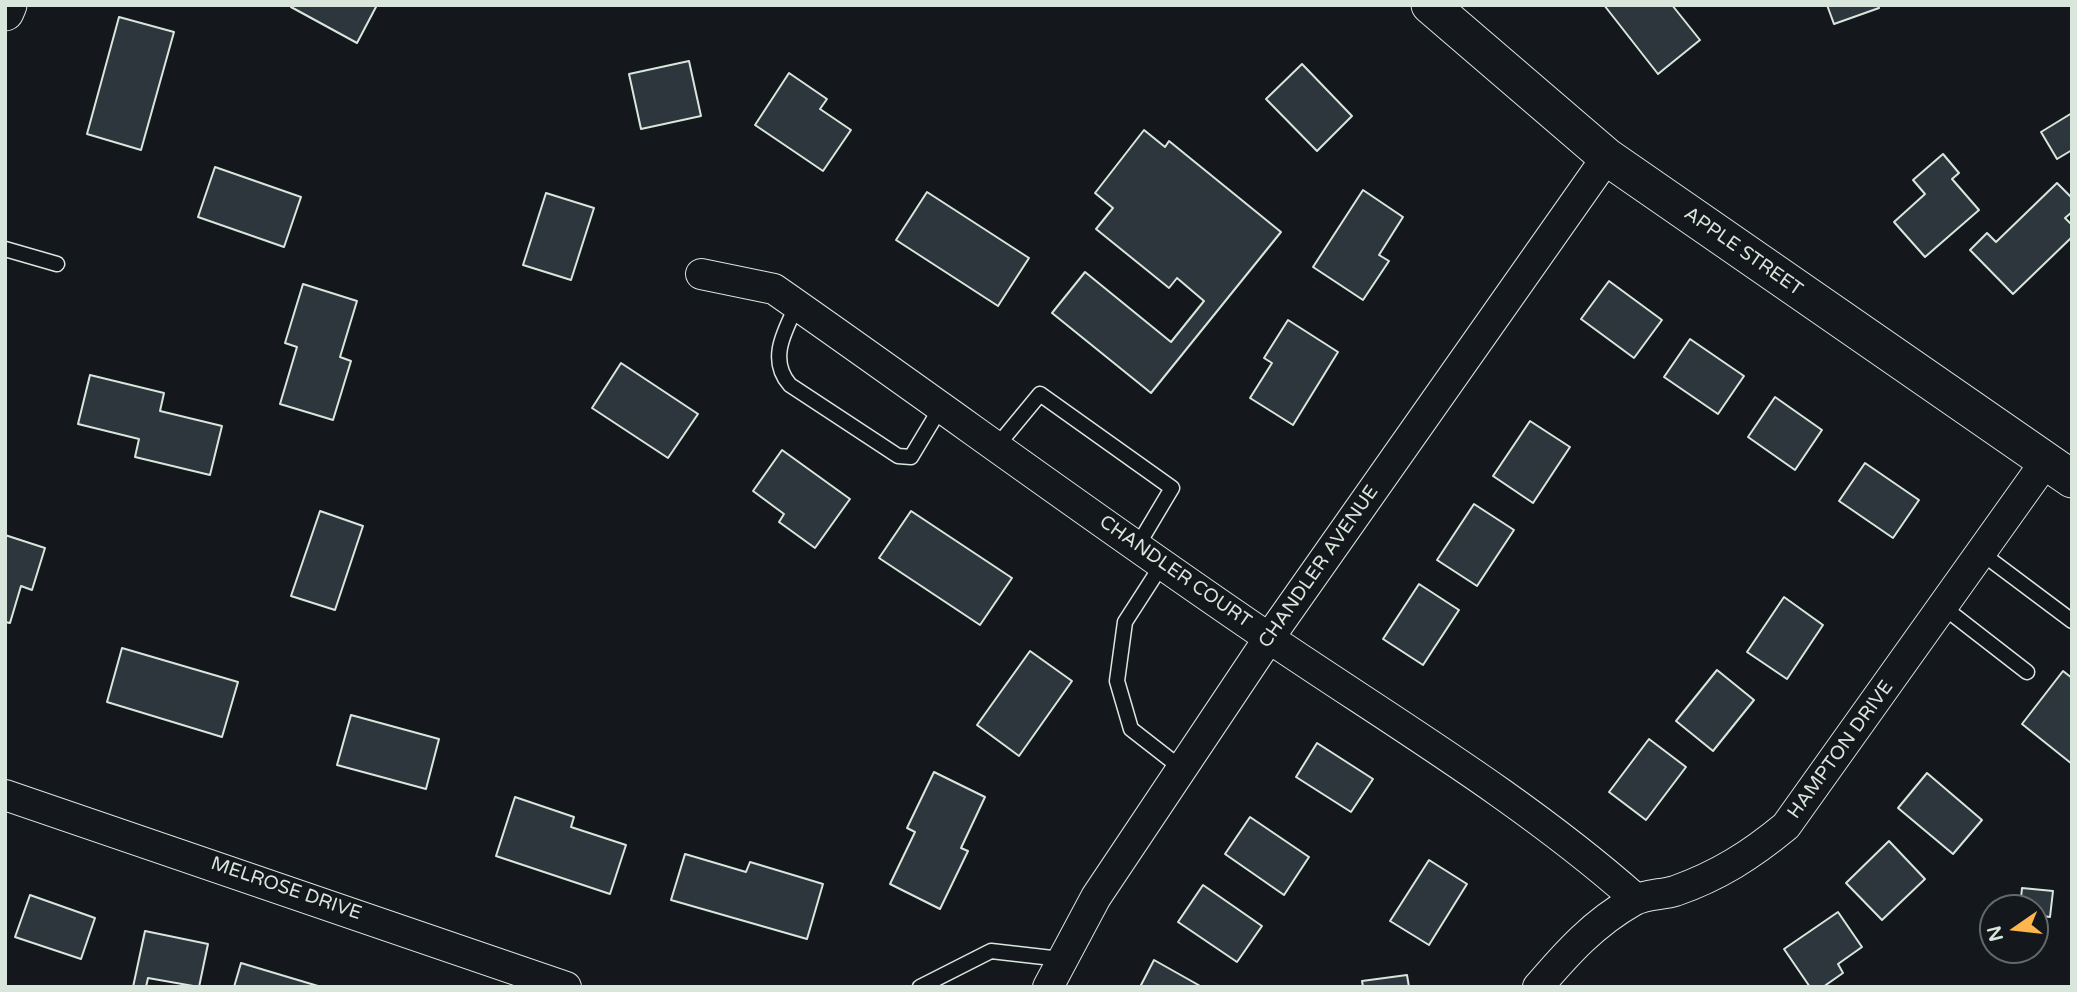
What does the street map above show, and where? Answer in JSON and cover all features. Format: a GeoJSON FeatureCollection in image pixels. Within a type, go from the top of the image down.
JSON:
{"type":"FeatureCollection","features":[{"type":"Feature","properties":{"kind":"street"},"geometry":{"type":"LineString","coordinates":[[5,12],[8,5]]}},
{"type":"Feature","properties":{"kind":"street","name":"APPLE STREET"},"geometry":{"type":"LineString","coordinates":[[1430,5],[1607,158],[2059,470]]}},
{"type":"Feature","properties":{"kind":"street","name":"CHANDLER AVENUE"},"geometry":{"type":"LineString","coordinates":[[1048,987],[1096,897],[1181,768],[1269,638],[1607,158]]}},
{"type":"Feature","properties":{"kind":"street","name":"CHANDLER COURT"},"geometry":{"type":"LineString","coordinates":[[701,274],[774,289],[1269,638],[1374,705],[1579,848],[1636,899]]}},
{"type":"Feature","properties":{"kind":"street","name":"HAMPTON DRIVE"},"geometry":{"type":"LineString","coordinates":[[1538,987],[1577,942],[1636,899],[1671,892],[1713,877],[1752,855],[1786,826],[1980,552],[2059,470]]}},
{"type":"Feature","properties":{"kind":"street","name":"MELROSE DRIVE"},"geometry":{"type":"LineString","coordinates":[[5,795],[566,987]]}},
{"type":"Feature","properties":{"kind":"lane"},"geometry":{"type":"LineString","coordinates":[[5,249],[57,264]]}},
{"type":"Feature","properties":{"kind":"lane"},"geometry":{"type":"LineString","coordinates":[[797,305],[785,330],[777,361],[782,375],[790,385],[898,456],[911,457],[941,407]]}},
{"type":"Feature","properties":{"kind":"lane"},"geometry":{"type":"LineString","coordinates":[[997,446],[1040,394],[1171,488],[1138,545]]}},
{"type":"Feature","properties":{"kind":"lane"},"geometry":{"type":"LineString","coordinates":[[1980,552],[2072,621]]}},
{"type":"Feature","properties":{"kind":"lane"},"geometry":{"type":"LineString","coordinates":[[1163,563],[1125,622],[1117,681],[1131,729],[1181,768]]}},
{"type":"Feature","properties":{"kind":"lane"},"geometry":{"type":"LineString","coordinates":[[1942,606],[2027,672]]}},
{"type":"Feature","properties":{"kind":"lane"},"geometry":{"type":"LineString","coordinates":[[920,987],[991,951],[1061,959]]}},
{"type":"Feature","properties":{"kind":"building"},"geometry":{"type":"Polygon","coordinates":[[[377,5],[357,43],[291,7],[377,5]]]}},
{"type":"Feature","properties":{"kind":"building"},"geometry":{"type":"Polygon","coordinates":[[[1604,5],[1672,5],[1700,40],[1658,74],[1604,5]]]}},
{"type":"Feature","properties":{"kind":"building"},"geometry":{"type":"Polygon","coordinates":[[[1827,5],[1878,5],[1879,8],[1834,24],[1827,5]]]}},
{"type":"Feature","properties":{"kind":"building"},"geometry":{"type":"Polygon","coordinates":[[[119,17],[174,32],[141,150],[87,134],[119,17]]]}},
{"type":"Feature","properties":{"kind":"building"},"geometry":{"type":"Polygon","coordinates":[[[689,61],[701,116],[641,129],[629,74],[689,61]]]}},
{"type":"Feature","properties":{"kind":"building"},"geometry":{"type":"Polygon","coordinates":[[[1302,64],[1352,116],[1317,151],[1266,99],[1302,64]]]}},
{"type":"Feature","properties":{"kind":"building"},"geometry":{"type":"Polygon","coordinates":[[[789,73],[827,99],[820,109],[851,130],[823,171],[755,125],[789,73]]]}},
{"type":"Feature","properties":{"kind":"building"},"geometry":{"type":"Polygon","coordinates":[[[2072,113],[2072,150],[2057,159],[2041,132],[2072,113]]]}},
{"type":"Feature","properties":{"kind":"building"},"geometry":{"type":"Polygon","coordinates":[[[1144,130],[1165,147],[1169,141],[1281,232],[1151,393],[1052,313],[1085,272],[1171,342],[1204,301],[1177,278],[1169,288],[1096,229],[1113,208],[1095,193],[1144,130]]]}},
{"type":"Feature","properties":{"kind":"building"},"geometry":{"type":"Polygon","coordinates":[[[1943,154],[1959,173],[1952,179],[1979,210],[1925,257],[1894,222],[1925,194],[1913,180],[1943,154]]]}},
{"type":"Feature","properties":{"kind":"building"},"geometry":{"type":"Polygon","coordinates":[[[215,167],[301,197],[284,247],[198,217],[215,167]]]}},
{"type":"Feature","properties":{"kind":"building"},"geometry":{"type":"Polygon","coordinates":[[[2057,183],[2072,198],[2072,212],[2065,218],[2072,225],[2072,237],[2013,294],[1970,250],[1987,233],[1996,242],[2057,183]]]}},
{"type":"Feature","properties":{"kind":"building"},"geometry":{"type":"Polygon","coordinates":[[[1363,190],[1403,217],[1379,255],[1389,261],[1363,300],[1313,267],[1363,190]]]}},
{"type":"Feature","properties":{"kind":"building"},"geometry":{"type":"Polygon","coordinates":[[[927,192],[1029,258],[998,306],[896,240],[927,192]]]}},
{"type":"Feature","properties":{"kind":"building"},"geometry":{"type":"Polygon","coordinates":[[[546,193],[594,208],[571,280],[523,265],[546,193]]]}},
{"type":"Feature","properties":{"kind":"building"},"geometry":{"type":"Polygon","coordinates":[[[1609,281],[1662,320],[1634,358],[1581,319],[1609,281]]]}},
{"type":"Feature","properties":{"kind":"building"},"geometry":{"type":"Polygon","coordinates":[[[303,284],[357,301],[340,357],[351,361],[333,420],[280,404],[297,347],[285,343],[303,284]]]}},
{"type":"Feature","properties":{"kind":"building"},"geometry":{"type":"Polygon","coordinates":[[[1288,320],[1338,352],[1293,425],[1250,398],[1272,363],[1264,358],[1288,320]]]}},
{"type":"Feature","properties":{"kind":"building"},"geometry":{"type":"Polygon","coordinates":[[[1690,339],[1744,376],[1718,414],[1664,377],[1690,339]]]}},
{"type":"Feature","properties":{"kind":"building"},"geometry":{"type":"Polygon","coordinates":[[[621,363],[698,414],[668,458],[592,408],[621,363]]]}},
{"type":"Feature","properties":{"kind":"building"},"geometry":{"type":"Polygon","coordinates":[[[90,375],[164,393],[160,411],[222,426],[210,475],[135,457],[139,439],[78,424],[90,375]]]}},
{"type":"Feature","properties":{"kind":"building"},"geometry":{"type":"Polygon","coordinates":[[[1775,397],[1822,430],[1795,470],[1748,437],[1775,397]]]}},
{"type":"Feature","properties":{"kind":"building"},"geometry":{"type":"Polygon","coordinates":[[[1530,421],[1570,447],[1533,503],[1493,476],[1530,421]]]}},
{"type":"Feature","properties":{"kind":"building"},"geometry":{"type":"Polygon","coordinates":[[[782,450],[850,499],[815,548],[779,522],[784,514],[753,491],[782,450]]]}},
{"type":"Feature","properties":{"kind":"building"},"geometry":{"type":"Polygon","coordinates":[[[1865,463],[1919,500],[1893,538],[1839,501],[1865,463]]]}},
{"type":"Feature","properties":{"kind":"building"},"geometry":{"type":"Polygon","coordinates":[[[1474,504],[1514,530],[1477,586],[1437,560],[1474,504]]]}},
{"type":"Feature","properties":{"kind":"building"},"geometry":{"type":"Polygon","coordinates":[[[320,511],[363,526],[335,610],[291,596],[320,511]]]}},
{"type":"Feature","properties":{"kind":"building"},"geometry":{"type":"Polygon","coordinates":[[[911,511],[1012,578],[980,625],[879,558],[911,511]]]}},
{"type":"Feature","properties":{"kind":"building"},"geometry":{"type":"Polygon","coordinates":[[[5,535],[45,548],[32,590],[21,586],[10,623],[5,622],[5,535]]]}},
{"type":"Feature","properties":{"kind":"building"},"geometry":{"type":"Polygon","coordinates":[[[1419,584],[1459,610],[1423,665],[1383,639],[1419,584]]]}},
{"type":"Feature","properties":{"kind":"building"},"geometry":{"type":"Polygon","coordinates":[[[1784,597],[1823,625],[1787,679],[1747,652],[1784,597]]]}},
{"type":"Feature","properties":{"kind":"building"},"geometry":{"type":"Polygon","coordinates":[[[122,648],[238,682],[222,737],[107,702],[122,648]]]}},
{"type":"Feature","properties":{"kind":"building"},"geometry":{"type":"Polygon","coordinates":[[[1030,651],[1072,681],[1019,756],[977,725],[1030,651]]]}},
{"type":"Feature","properties":{"kind":"building"},"geometry":{"type":"Polygon","coordinates":[[[1717,670],[1754,700],[1713,751],[1676,721],[1717,670]]]}},
{"type":"Feature","properties":{"kind":"building"},"geometry":{"type":"Polygon","coordinates":[[[2063,671],[2072,678],[2072,764],[2022,724],[2063,671]]]}},
{"type":"Feature","properties":{"kind":"building"},"geometry":{"type":"Polygon","coordinates":[[[351,715],[439,739],[426,789],[337,765],[351,715]]]}},
{"type":"Feature","properties":{"kind":"building"},"geometry":{"type":"Polygon","coordinates":[[[1649,739],[1686,767],[1646,820],[1609,792],[1649,739]]]}},
{"type":"Feature","properties":{"kind":"building"},"geometry":{"type":"Polygon","coordinates":[[[1317,743],[1373,779],[1351,812],[1296,777],[1317,743]]]}},
{"type":"Feature","properties":{"kind":"building"},"geometry":{"type":"Polygon","coordinates":[[[934,772],[985,797],[961,848],[968,851],[940,909],[890,884],[915,832],[907,828],[934,772]]]}},
{"type":"Feature","properties":{"kind":"building"},"geometry":{"type":"Polygon","coordinates":[[[1927,773],[1982,820],[1953,854],[1898,808],[1927,773]]]}},
{"type":"Feature","properties":{"kind":"building"},"geometry":{"type":"Polygon","coordinates":[[[515,797],[574,817],[571,827],[626,845],[610,894],[496,856],[515,797]]]}},
{"type":"Feature","properties":{"kind":"building"},"geometry":{"type":"Polygon","coordinates":[[[1250,817],[1309,857],[1284,895],[1225,854],[1250,817]]]}},
{"type":"Feature","properties":{"kind":"building"},"geometry":{"type":"Polygon","coordinates":[[[1889,841],[1925,879],[1882,920],[1846,883],[1889,841]]]}},
{"type":"Feature","properties":{"kind":"building"},"geometry":{"type":"Polygon","coordinates":[[[685,854],[746,872],[750,862],[823,884],[807,939],[671,900],[685,854]]]}},
{"type":"Feature","properties":{"kind":"building"},"geometry":{"type":"Polygon","coordinates":[[[1429,860],[1467,884],[1429,945],[1390,921],[1429,860]]]}},
{"type":"Feature","properties":{"kind":"building"},"geometry":{"type":"Polygon","coordinates":[[[1203,885],[1262,926],[1237,962],[1178,922],[1203,885]]]}},
{"type":"Feature","properties":{"kind":"building"},"geometry":{"type":"Polygon","coordinates":[[[2022,888],[2053,891],[2050,917],[2049,894],[2021,894],[2022,888]]]}},
{"type":"Feature","properties":{"kind":"building"},"geometry":{"type":"Polygon","coordinates":[[[30,895],[95,918],[81,959],[15,937],[30,895]]]}},
{"type":"Feature","properties":{"kind":"building"},"geometry":{"type":"Polygon","coordinates":[[[1838,912],[1862,947],[1838,964],[1843,973],[1823,987],[1810,987],[1784,949],[1838,912]]]}},
{"type":"Feature","properties":{"kind":"building"},"geometry":{"type":"Polygon","coordinates":[[[145,931],[208,944],[199,987],[148,978],[146,987],[133,987],[145,931]]]}},
{"type":"Feature","properties":{"kind":"building"},"geometry":{"type":"Polygon","coordinates":[[[1154,960],[1202,987],[1140,987],[1154,960]]]}},
{"type":"Feature","properties":{"kind":"building"},"geometry":{"type":"Polygon","coordinates":[[[241,963],[318,986],[318,987],[234,987],[241,963]]]}},
{"type":"Feature","properties":{"kind":"building"},"geometry":{"type":"Polygon","coordinates":[[[1407,975],[1409,987],[1363,987],[1362,981],[1407,975]]]}}]}
